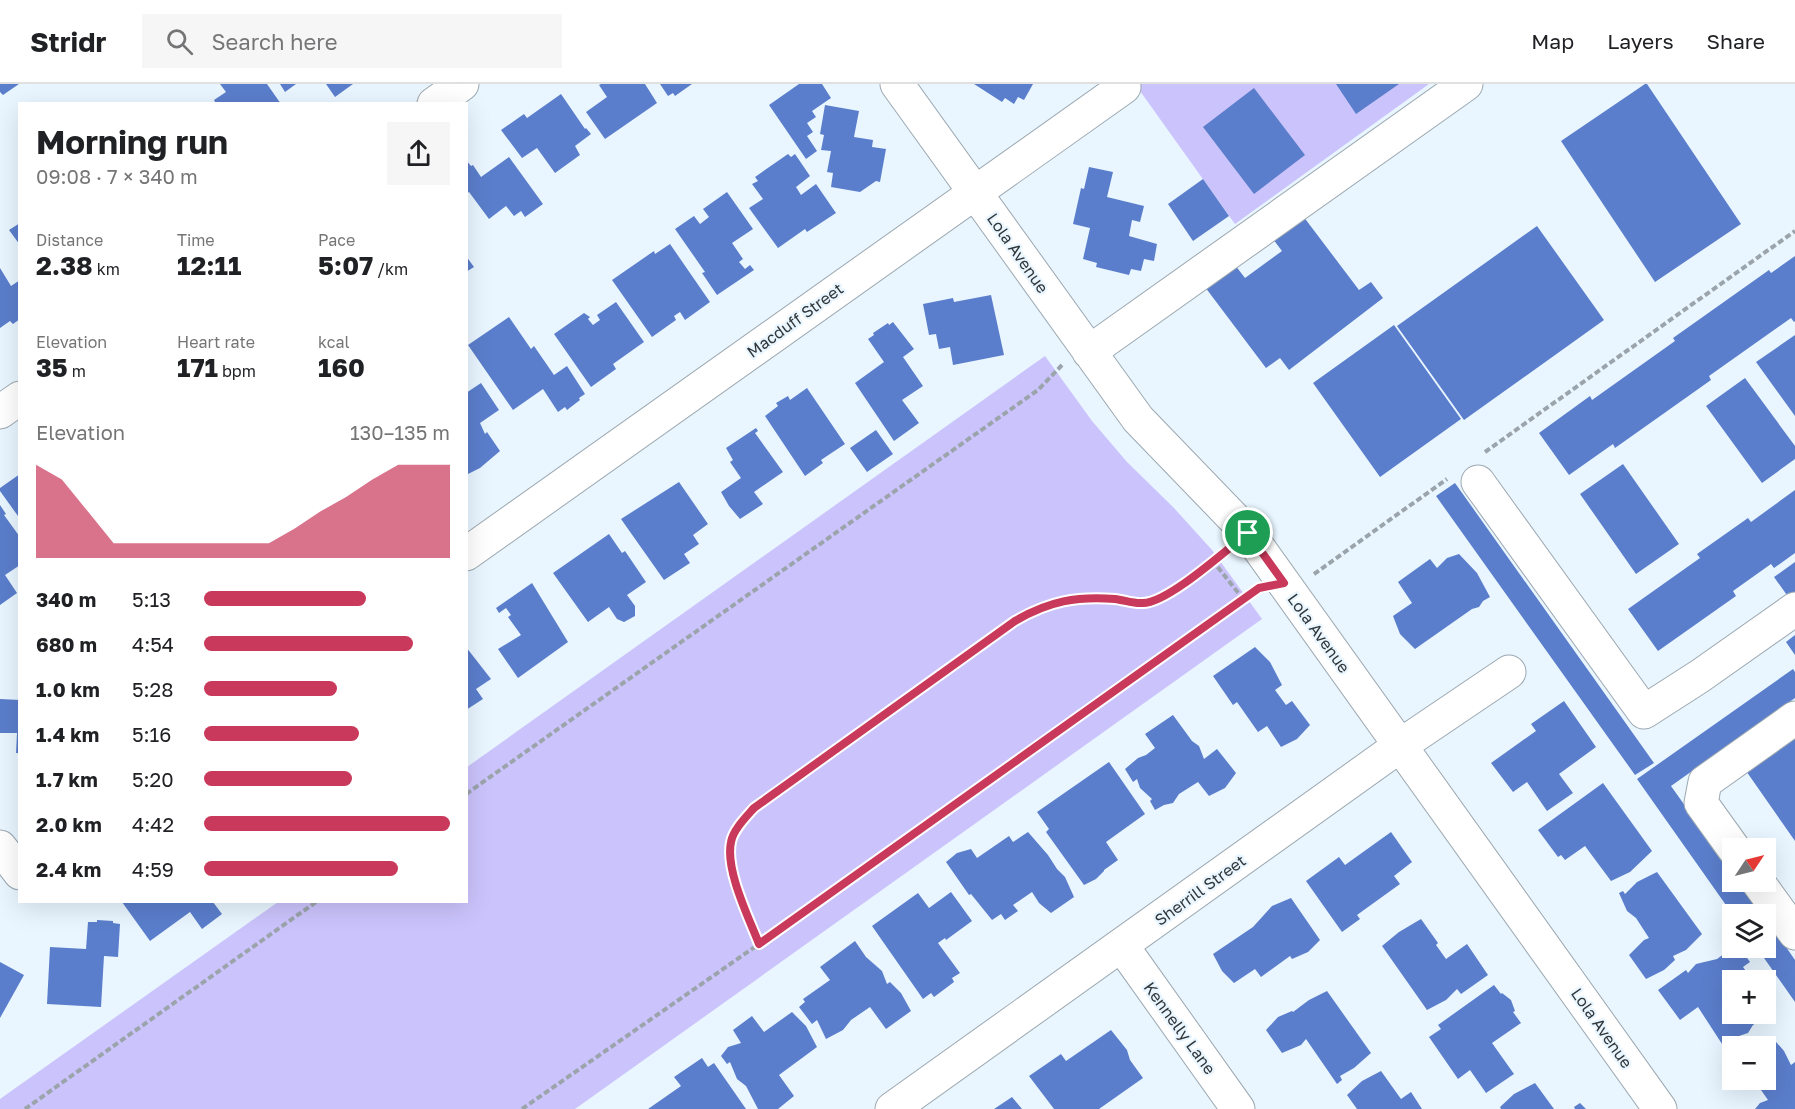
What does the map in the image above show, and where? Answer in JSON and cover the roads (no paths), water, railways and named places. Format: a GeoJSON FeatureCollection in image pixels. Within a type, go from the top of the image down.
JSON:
{"type":"FeatureCollection","features":[{"type":"Feature","properties":{"kind":"street"},"geometry":{"type":"LineString","coordinates":[[437,102],[462,84]]}},
{"type":"Feature","properties":{"kind":"street","name":"Lola Avenue"},"geometry":{"type":"LineString","coordinates":[[897,84],[1138,419],[1248,533],[1660,1109]]}},
{"type":"Feature","properties":{"kind":"street"},"geometry":{"type":"LineString","coordinates":[[1086,348],[1466,84]]}},
{"type":"Feature","properties":{"kind":"street","name":"Macduff Street"},"geometry":{"type":"LineString","coordinates":[[468,553],[1124,87]]}},
{"type":"Feature","properties":{"kind":"street"},"geometry":{"type":"LineString","coordinates":[[0,412],[18,399]]}},
{"type":"Feature","properties":{"kind":"street"},"geometry":{"type":"LineString","coordinates":[[1470,471],[1644,712],[1700,676],[1795,609]]}},
{"type":"Feature","properties":{"kind":"street","name":"Sherrill Street"},"geometry":{"type":"LineString","coordinates":[[892,1109],[1401,745],[1509,672]]}},
{"type":"Feature","properties":{"kind":"street"},"geometry":{"type":"LineString","coordinates":[[1726,838],[1701,803],[1705,782],[1795,718]]}},
{"type":"Feature","properties":{"kind":"street"},"geometry":{"type":"LineString","coordinates":[[0,847],[18,872]]}},
{"type":"Feature","properties":{"kind":"street"},"geometry":{"type":"LineString","coordinates":[[1765,892],[1795,933]]}},
{"type":"Feature","properties":{"kind":"street","name":"Kennelly Lane"},"geometry":{"type":"LineString","coordinates":[[1122,946],[1238,1109]]}}]}
